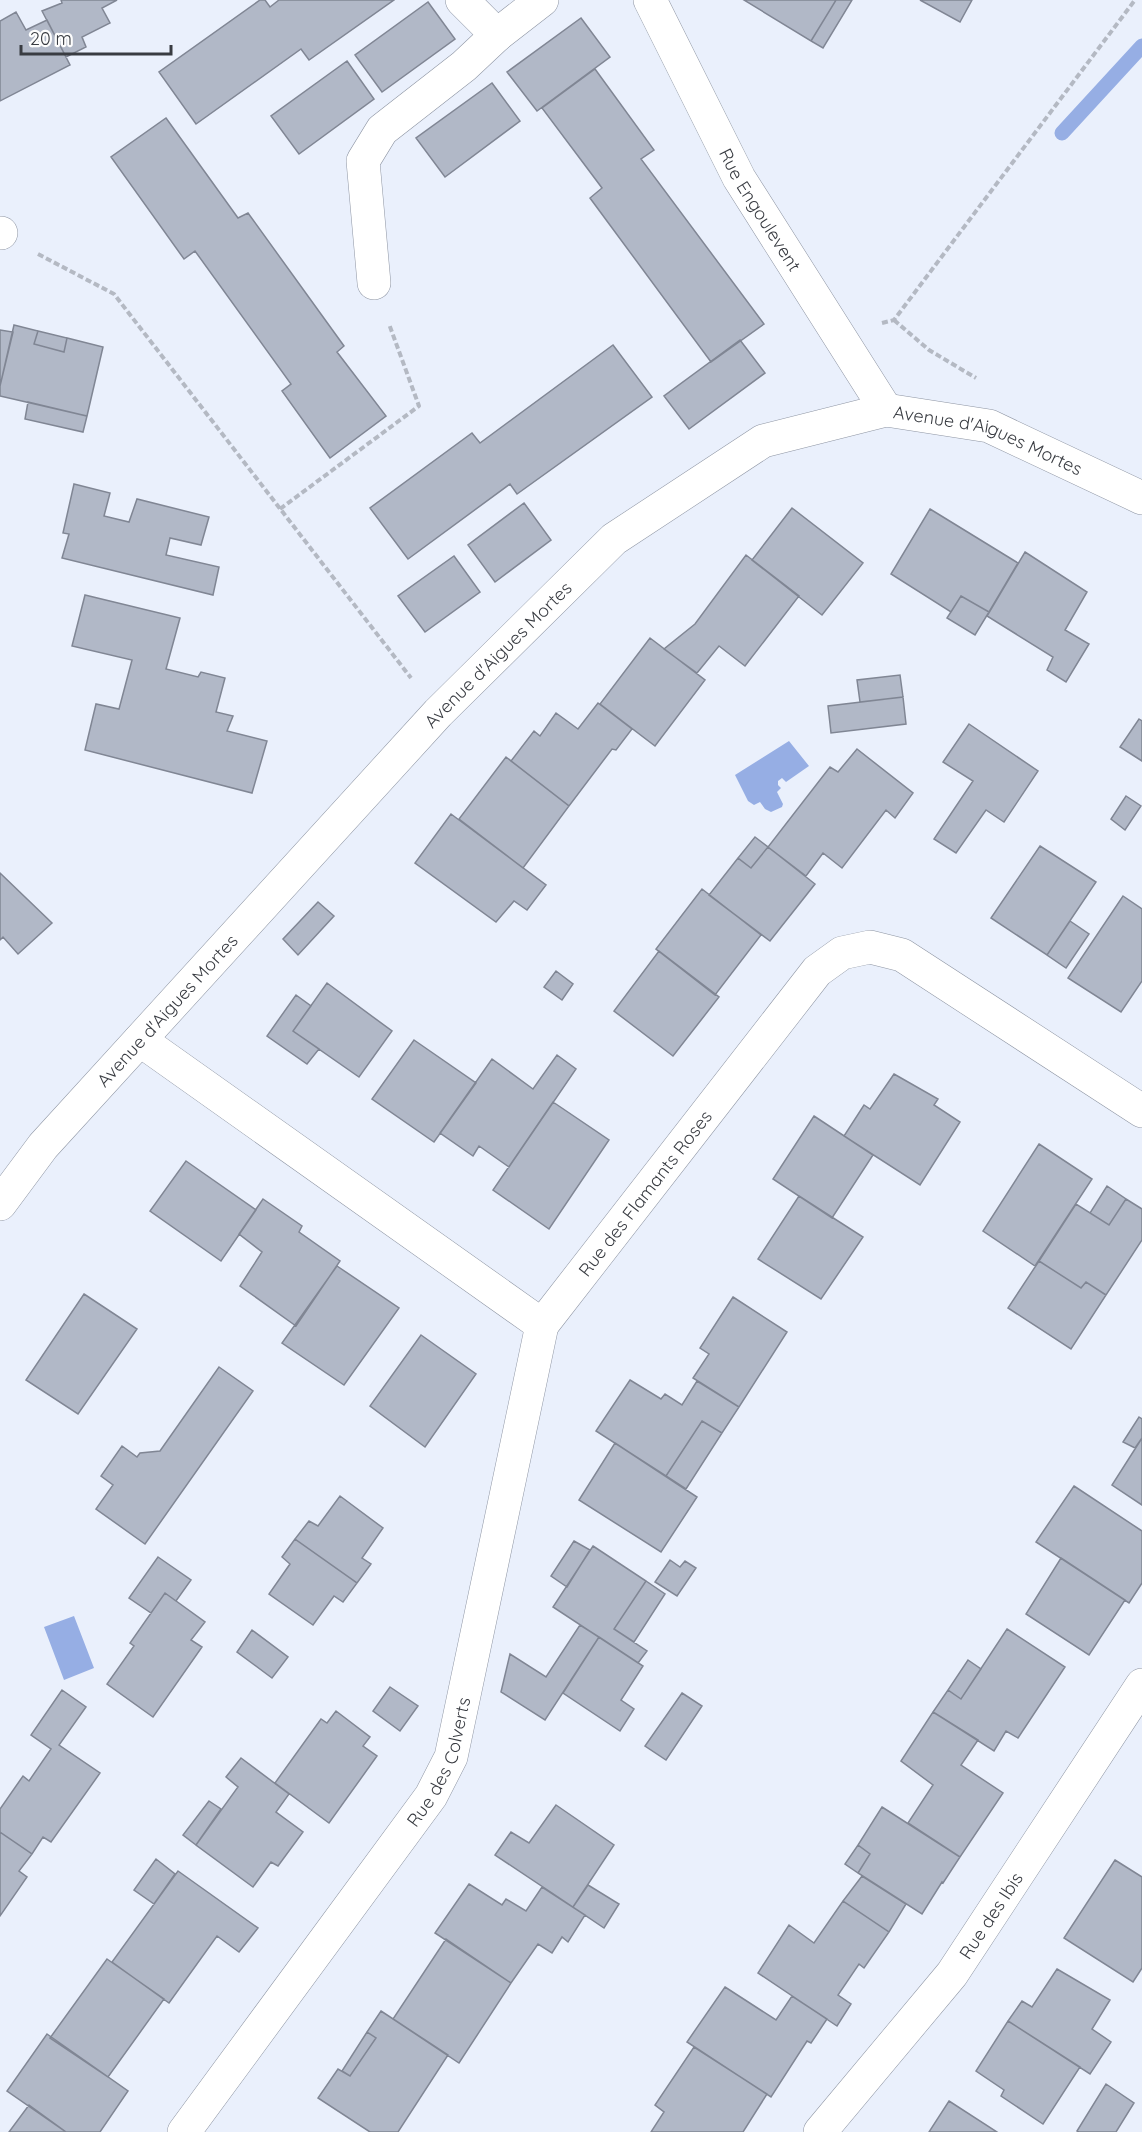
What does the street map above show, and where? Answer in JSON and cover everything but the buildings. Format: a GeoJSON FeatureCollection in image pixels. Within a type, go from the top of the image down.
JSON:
{"type":"FeatureCollection","features":[{"type":"Feature","properties":{"kind":"street"},"geometry":{"type":"LineString","coordinates":[[462,0],[496,35]]}},
{"type":"Feature","properties":{"kind":"street"},"geometry":{"type":"LineString","coordinates":[[374,283],[363,161],[382,130],[464,66],[496,35],[542,0]]}},
{"type":"Feature","properties":{"kind":"street","name":"Rue Engoulevent"},"geometry":{"type":"LineString","coordinates":[[650,0],[738,178],[886,410]]}},
{"type":"Feature","properties":{"kind":"street","name":"Avenue d'Aigues Mortes"},"geometry":{"type":"LineString","coordinates":[[0,1204],[43,1146],[438,713],[614,539],[764,441],[886,410],[989,426],[1142,498]]}},
{"type":"Feature","properties":{"kind":"street","name":"Rue des Flamants Roses"},"geometry":{"type":"LineString","coordinates":[[543,1325],[817,970],[842,953],[870,947],[902,955],[1142,1112]]}},
{"type":"Feature","properties":{"kind":"street"},"geometry":{"type":"LineString","coordinates":[[140,1040],[543,1325]]}},
{"type":"Feature","properties":{"kind":"street","name":"Rue des Colverts"},"geometry":{"type":"LineString","coordinates":[[184,2132],[431,1796],[451,1757],[543,1325]]}},
{"type":"Feature","properties":{"kind":"street","name":"Rue des Ibis"},"geometry":{"type":"LineString","coordinates":[[820,2132],[952,1974],[1142,1685]]}},
{"type":"Feature","properties":{"kind":"path"},"geometry":{"type":"LineString","coordinates":[[894,320],[1135,0]]}},
{"type":"Feature","properties":{"kind":"path"},"geometry":{"type":"LineString","coordinates":[[0,233],[114,294],[438,713]]}},
{"type":"Feature","properties":{"kind":"path"},"geometry":{"type":"LineString","coordinates":[[280,509],[419,406],[374,283]]}},
{"type":"Feature","properties":{"kind":"water"},"geometry":{"type":"Polygon","coordinates":[[[789,741],[809,766],[786,782],[782,778],[778,781],[781,788],[777,792],[783,804],[782,807],[771,812],[765,809],[760,802],[754,805],[748,801],[735,775],[789,741]]]}},
{"type":"Feature","properties":{"kind":"water"},"geometry":{"type":"Polygon","coordinates":[[[74,1616],[94,1668],[64,1680],[44,1627],[74,1616]]]}},
{"type":"Feature","properties":{"kind":"waterway"},"geometry":{"type":"LineString","coordinates":[[1062,133],[1142,46]]}}]}
